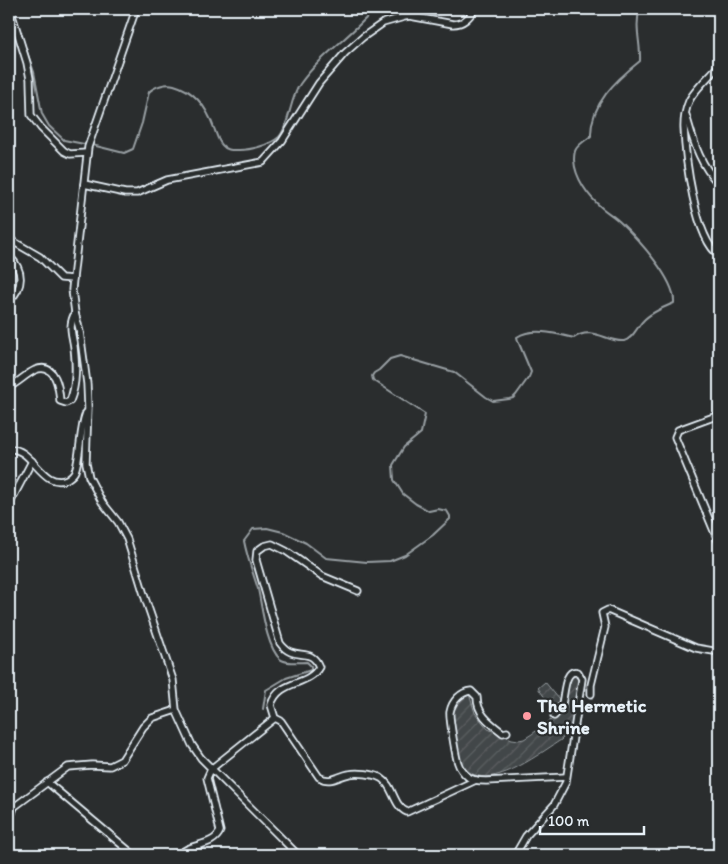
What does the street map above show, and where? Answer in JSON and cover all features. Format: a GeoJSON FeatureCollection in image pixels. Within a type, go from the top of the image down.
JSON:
{"type":"FeatureCollection","features":[{"type":"Feature","properties":{"kind":"street"},"geometry":{"type":"LineString","coordinates":[[136,9],[88,147],[73,279],[72,290],[84,367],[88,408],[86,463],[89,477],[102,502],[118,522],[127,539],[173,680],[176,710],[192,745],[211,769],[298,855]]}},
{"type":"Feature","properties":{"kind":"street"},"geometry":{"type":"LineString","coordinates":[[84,184],[125,193],[137,193],[167,180],[263,162],[282,141],[319,83],[345,52],[363,36],[383,23],[404,16],[460,24],[475,9]]}},
{"type":"Feature","properties":{"kind":"street"},"geometry":{"type":"LineString","coordinates":[[9,12],[13,18],[27,63],[30,79],[30,110],[34,121],[64,152],[70,154],[87,153]]}},
{"type":"Feature","properties":{"kind":"street"},"geometry":{"type":"LineString","coordinates":[[719,66],[690,99],[684,126],[688,165],[699,223],[708,245],[719,255]]}},
{"type":"Feature","properties":{"kind":"street"},"geometry":{"type":"LineString","coordinates":[[686,114],[703,165],[719,184]]}},
{"type":"Feature","properties":{"kind":"street"},"geometry":{"type":"LineString","coordinates":[[9,239],[40,257],[61,278],[73,279]]}},
{"type":"Feature","properties":{"kind":"street"},"geometry":{"type":"LineString","coordinates":[[9,256],[17,265],[21,279],[18,289],[9,301]]}},
{"type":"Feature","properties":{"kind":"street"},"geometry":{"type":"LineString","coordinates":[[9,387],[34,370],[43,369],[50,371],[55,377],[59,388],[60,401],[66,404],[70,402],[75,383],[76,365],[70,325],[75,313]]}},
{"type":"Feature","properties":{"kind":"street"},"geometry":{"type":"LineString","coordinates":[[9,449],[19,450],[46,476],[54,480],[66,479],[75,471],[88,408]]}},
{"type":"Feature","properties":{"kind":"street"},"geometry":{"type":"LineString","coordinates":[[719,415],[678,430],[675,437],[719,543]]}},
{"type":"Feature","properties":{"kind":"street"},"geometry":{"type":"LineString","coordinates":[[9,505],[32,461]]}},
{"type":"Feature","properties":{"kind":"street"},"geometry":{"type":"LineString","coordinates":[[358,591],[322,576],[286,551],[272,544],[264,546],[257,551],[256,560],[280,643],[286,651],[311,656],[316,659],[318,666],[315,673],[278,692],[271,705],[275,718],[281,721],[319,777],[324,780],[334,780],[350,773],[380,777],[388,784],[401,810],[406,812],[476,780],[566,777]]}},
{"type":"Feature","properties":{"kind":"street"},"geometry":{"type":"LineString","coordinates":[[591,694],[591,685],[604,627],[602,613],[608,610],[696,648],[719,652]]}},
{"type":"Feature","properties":{"kind":"street"},"geometry":{"type":"LineString","coordinates":[[515,855],[526,836],[554,805],[566,782],[582,679],[575,670],[567,677],[561,708],[554,716]]}},
{"type":"Feature","properties":{"kind":"street"},"geometry":{"type":"LineString","coordinates":[[476,780],[467,776],[458,762],[450,713],[454,703],[465,692],[471,691],[477,697],[477,704],[482,714],[503,733],[507,732]]}},
{"type":"Feature","properties":{"kind":"street"},"geometry":{"type":"LineString","coordinates":[[9,822],[14,808],[68,767],[110,766],[122,760],[152,718],[176,710]]}},
{"type":"Feature","properties":{"kind":"street"},"geometry":{"type":"LineString","coordinates":[[179,855],[186,850],[213,840],[220,831],[207,778],[211,769],[275,718]]}},
{"type":"Feature","properties":{"kind":"street"},"geometry":{"type":"LineString","coordinates":[[47,782],[134,855]]}},
{"type":"Feature","properties":{"kind":"street"},"geometry":{"type":"LineString","coordinates":[[9,838],[9,847]]}},
{"type":"Feature","properties":{"kind":"shaded area"},"geometry":{"type":"Polygon","coordinates":[[[573,676],[578,678],[579,682],[574,713],[570,728],[561,740],[510,771],[482,777],[470,773],[461,762],[456,744],[453,712],[462,695],[469,694],[475,713],[488,729],[519,740],[532,734],[555,717],[569,680],[573,676]]]}},
{"type":"Feature","properties":{"kind":"shaded area"},"geometry":{"type":"Polygon","coordinates":[[[545,682],[559,699],[557,706],[553,709],[538,688],[545,682]]]}},
{"type":"Feature","properties":{"kind":"waterway"},"geometry":{"type":"LineString","coordinates":[[12,9],[34,72],[42,114],[49,126],[64,140],[84,144]]}},
{"type":"Feature","properties":{"kind":"waterway"},"geometry":{"type":"LineString","coordinates":[[92,145],[124,153],[133,149],[142,123],[149,92],[157,87],[168,84],[189,91],[200,101],[208,114],[219,141],[226,148],[244,150],[266,145],[279,137],[285,126],[300,84],[325,56],[370,14],[405,9]]}},
{"type":"Feature","properties":{"kind":"waterway"},"geometry":{"type":"LineString","coordinates":[[438,9],[451,11],[458,9]]}},
{"type":"Feature","properties":{"kind":"waterway"},"geometry":{"type":"LineString","coordinates":[[263,709],[266,690],[286,678],[311,670],[311,666],[307,662],[283,661],[275,653],[271,645],[244,541],[253,529],[267,528],[283,532],[306,543],[326,558],[367,562],[390,561],[405,555],[433,535],[450,519],[447,511],[438,509],[429,511],[416,504],[403,494],[394,480],[393,465],[404,447],[421,433],[425,414],[373,380],[372,376],[374,373],[390,359],[400,356],[454,372],[493,401],[509,399],[516,395],[531,372],[517,337],[530,332],[553,333],[574,338],[587,333],[612,340],[624,341],[630,338],[649,315],[674,303],[669,283],[662,271],[636,238],[587,192],[577,173],[574,160],[576,149],[591,136],[592,124],[600,103],[622,76],[640,61],[638,29],[640,9]]}},
{"type":"Feature","properties":{"kind":"place","name":"The Hermetic Shrine"},"geometry":{"type":"Point","coordinates":[527,716]}}]}
